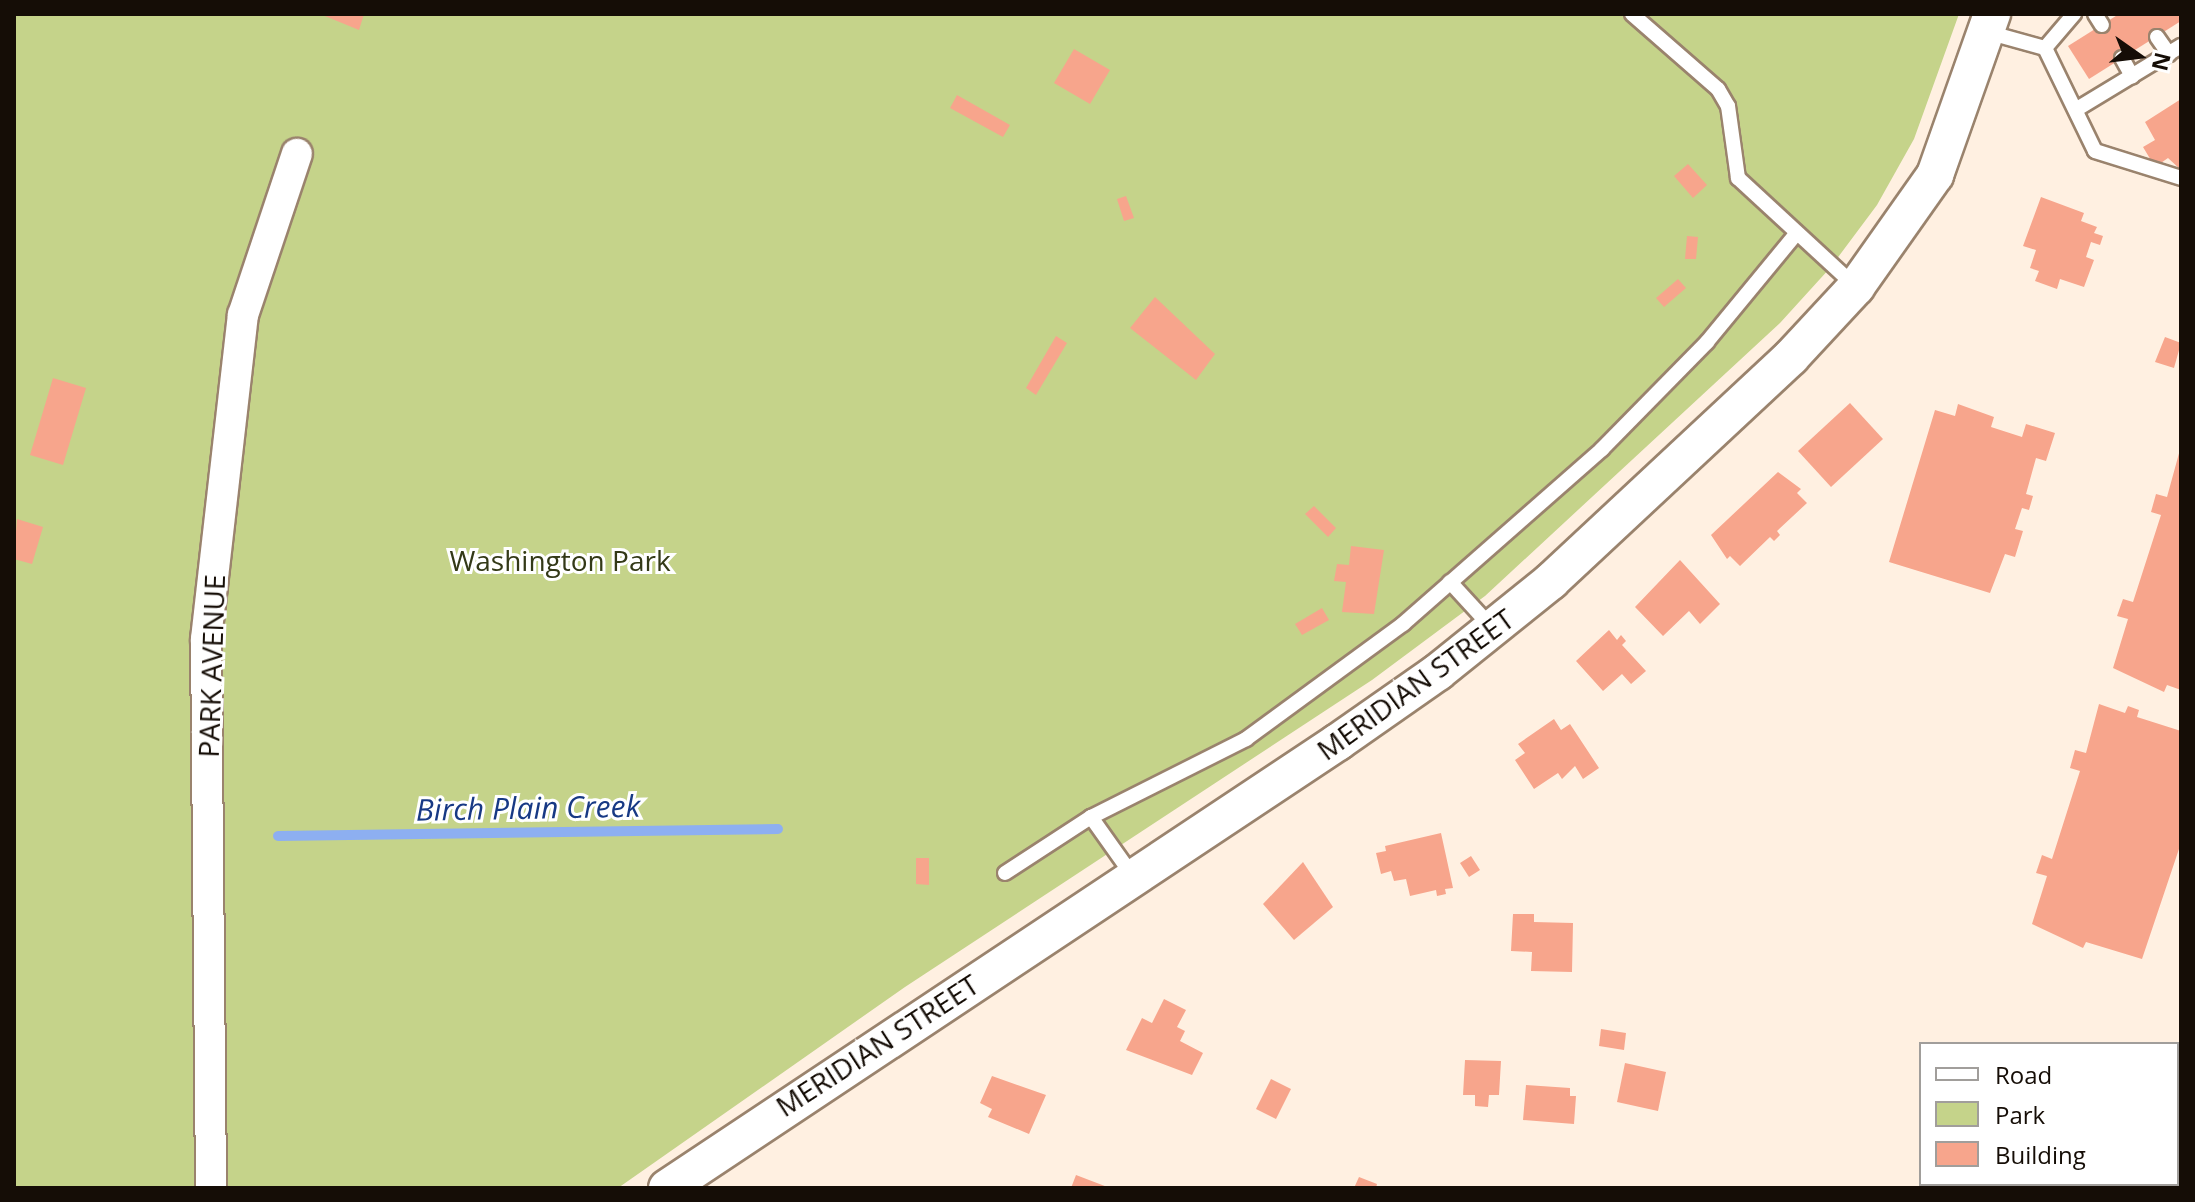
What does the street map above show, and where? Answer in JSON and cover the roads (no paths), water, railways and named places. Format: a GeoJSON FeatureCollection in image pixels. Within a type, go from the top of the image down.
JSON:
{"type":"FeatureCollection","features":[{"type":"Feature","properties":{"kind":"street","name":"MERIDIAN STREET"},"geometry":{"type":"LineString","coordinates":[[667,1188],[1338,742],[1494,630],[1791,357],[1856,287],[1935,175],[1989,23]]}},
{"type":"Feature","properties":{"kind":"street","name":"PARK AVENUE"},"geometry":{"type":"LineString","coordinates":[[211,1188],[206,639],[243,315],[297,154]]}},
{"type":"Feature","properties":{"kind":"lane"},"geometry":{"type":"LineString","coordinates":[[1632,14],[1718,89],[1728,106],[1738,178],[1856,287]]}},
{"type":"Feature","properties":{"kind":"lane"},"geometry":{"type":"LineString","coordinates":[[2045,48],[2074,14]]}},
{"type":"Feature","properties":{"kind":"lane"},"geometry":{"type":"LineString","coordinates":[[1989,23],[2045,48],[2095,151],[2181,178]]}},
{"type":"Feature","properties":{"kind":"lane"},"geometry":{"type":"LineString","coordinates":[[2077,109],[2175,50],[2157,37]]}},
{"type":"Feature","properties":{"kind":"lane"},"geometry":{"type":"LineString","coordinates":[[2122,58],[2132,76]]}},
{"type":"Feature","properties":{"kind":"lane"},"geometry":{"type":"LineString","coordinates":[[1005,873],[1091,817],[1246,739],[1403,624],[1613,439],[1707,342],[1796,234]]}},
{"type":"Feature","properties":{"kind":"lane"},"geometry":{"type":"LineString","coordinates":[[1450,582],[1494,630]]}},
{"type":"Feature","properties":{"kind":"lane"},"geometry":{"type":"LineString","coordinates":[[1091,817],[1133,877]]}},
{"type":"Feature","properties":{"kind":"waterway","name":"Birch Plain Creek"},"geometry":{"type":"LineString","coordinates":[[278,836],[778,829]]}},
{"type":"Feature","properties":{"kind":"park label","name":"Washington Park"},"geometry":{"type":"Point","coordinates":[560,560]}}]}
